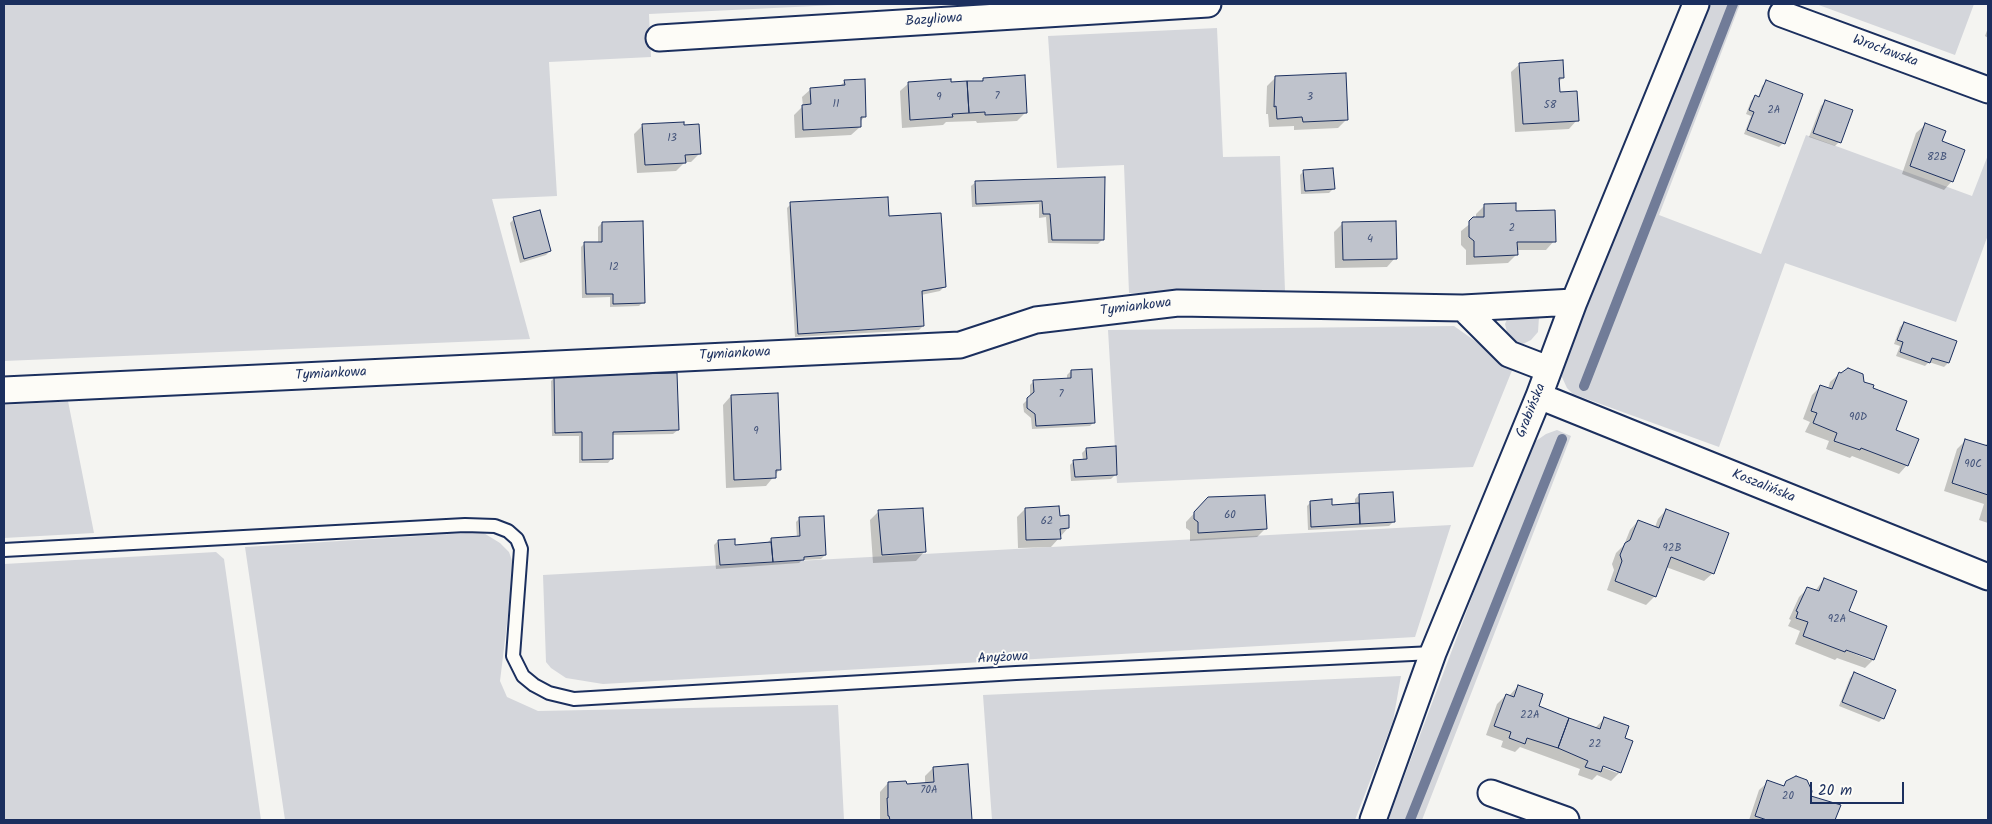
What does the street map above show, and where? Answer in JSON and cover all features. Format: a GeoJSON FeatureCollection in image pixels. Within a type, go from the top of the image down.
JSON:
{"type":"FeatureCollection","features":[{"type":"Feature","properties":{"kind":"street","name":"Bazyliowa"},"geometry":{"type":"LineString","coordinates":[[659,38],[1208,4]]}},
{"type":"Feature","properties":{"kind":"street","name":"Grabińska"},"geometry":{"type":"LineString","coordinates":[[1373,820],[1433,653],[1539,396],[1574,302],[1696,4]]}},
{"type":"Feature","properties":{"kind":"street","name":"Wrocławska"},"geometry":{"type":"LineString","coordinates":[[1782,14],[1988,90]]}},
{"type":"Feature","properties":{"kind":"street","name":"Tymiankowa"},"geometry":{"type":"LineString","coordinates":[[4,390],[960,344],[1036,320],[1178,303],[1463,308],[1574,302]]}},
{"type":"Feature","properties":{"kind":"street"},"geometry":{"type":"LineString","coordinates":[[1463,308],[1509,354],[1548,369]]}},
{"type":"Feature","properties":{"kind":"street","name":"Koszalińska"},"geometry":{"type":"LineString","coordinates":[[1539,396],[1988,577]]}},
{"type":"Feature","properties":{"kind":"street"},"geometry":{"type":"LineString","coordinates":[[1491,793],[1566,820]]}},
{"type":"Feature","properties":{"kind":"lane","name":"Anyżowa"},"geometry":{"type":"LineString","coordinates":[[4,550],[465,525],[494,526],[508,531],[517,539],[521,549],[514,656],[523,676],[534,685],[549,693],[574,699],[1016,673],[1433,653]]}},
{"type":"Feature","properties":{"kind":"shaded area"},"geometry":{"type":"Polygon","coordinates":[[[4,4],[857,4],[649,14],[651,57],[549,62],[557,196],[492,199],[530,339],[4,361],[4,4]]]}},
{"type":"Feature","properties":{"kind":"shaded area"},"geometry":{"type":"Polygon","coordinates":[[[1709,4],[1740,4],[1659,215],[1761,254],[1806,135],[1972,196],[1988,155],[1988,235],[1956,322],[1785,263],[1719,447],[1573,394],[1567,388],[1561,375],[1562,368],[1709,4]]]}},
{"type":"Feature","properties":{"kind":"shaded area"},"geometry":{"type":"Polygon","coordinates":[[[1816,4],[1974,4],[1955,55],[1816,4]]]}},
{"type":"Feature","properties":{"kind":"shaded area"},"geometry":{"type":"Polygon","coordinates":[[[1217,28],[1223,157],[1280,156],[1285,291],[1129,293],[1124,165],[1057,168],[1048,36],[1217,28]]]}},
{"type":"Feature","properties":{"kind":"shaded area"},"geometry":{"type":"Polygon","coordinates":[[[1535,313],[1539,317],[1538,332],[1531,340],[1523,344],[1516,342],[1507,332],[1505,324],[1509,315],[1535,313]]]}},
{"type":"Feature","properties":{"kind":"shaded area"},"geometry":{"type":"Polygon","coordinates":[[[1454,326],[1513,368],[1473,467],[1117,483],[1108,330],[1454,326]]]}},
{"type":"Feature","properties":{"kind":"shaded area"},"geometry":{"type":"Polygon","coordinates":[[[68,401],[94,533],[4,538],[4,405],[68,401]]]}},
{"type":"Feature","properties":{"kind":"shaded area"},"geometry":{"type":"Polygon","coordinates":[[[1557,430],[1571,436],[1422,820],[1388,820],[1486,560],[1533,443],[1546,434],[1557,430]]]}},
{"type":"Feature","properties":{"kind":"shaded area"},"geometry":{"type":"Polygon","coordinates":[[[1451,525],[1415,637],[603,684],[566,678],[551,668],[546,662],[543,575],[1451,525]]]}},
{"type":"Feature","properties":{"kind":"shaded area"},"geometry":{"type":"Polygon","coordinates":[[[482,532],[500,543],[509,552],[514,566],[500,681],[507,697],[538,711],[838,705],[844,820],[285,820],[245,547],[482,532]]]}},
{"type":"Feature","properties":{"kind":"shaded area"},"geometry":{"type":"Polygon","coordinates":[[[216,552],[224,559],[261,820],[4,820],[4,564],[216,552]]]}},
{"type":"Feature","properties":{"kind":"shaded area"},"geometry":{"type":"Polygon","coordinates":[[[1401,676],[1393,721],[1355,820],[992,820],[983,695],[1401,676]]]}},
{"type":"Feature","properties":{"kind":"building"},"geometry":{"type":"Polygon","coordinates":[[[1563,60],[1564,78],[1559,78],[1560,92],[1577,91],[1579,121],[1523,124],[1519,63],[1563,60]]]}},
{"type":"Feature","properties":{"kind":"building"},"geometry":{"type":"Polygon","coordinates":[[[1346,73],[1348,120],[1303,122],[1302,117],[1277,119],[1276,106],[1274,107],[1275,76],[1346,73]]]}},
{"type":"Feature","properties":{"kind":"building"},"geometry":{"type":"Polygon","coordinates":[[[1025,75],[1027,113],[985,115],[985,112],[969,113],[967,81],[983,81],[983,78],[1025,75]]]}},
{"type":"Feature","properties":{"kind":"building"},"geometry":{"type":"Polygon","coordinates":[[[865,79],[866,117],[861,117],[861,127],[803,130],[802,105],[811,104],[810,88],[845,85],[844,80],[865,79]]]}},
{"type":"Feature","properties":{"kind":"building"},"geometry":{"type":"Polygon","coordinates":[[[951,79],[951,82],[967,81],[969,113],[952,114],[953,117],[910,120],[908,82],[951,79]]]}},
{"type":"Feature","properties":{"kind":"building"},"geometry":{"type":"Polygon","coordinates":[[[1766,80],[1803,94],[1785,144],[1747,130],[1754,112],[1749,110],[1755,95],[1759,97],[1766,80]]]}},
{"type":"Feature","properties":{"kind":"building"},"geometry":{"type":"Polygon","coordinates":[[[1825,100],[1853,110],[1841,143],[1813,133],[1825,100]]]}},
{"type":"Feature","properties":{"kind":"building"},"geometry":{"type":"Polygon","coordinates":[[[684,122],[684,125],[699,124],[701,154],[685,155],[686,163],[645,165],[642,124],[684,122]]]}},
{"type":"Feature","properties":{"kind":"building"},"geometry":{"type":"Polygon","coordinates":[[[1925,123],[1946,131],[1942,141],[1965,150],[1953,182],[1910,166],[1925,123]]]}},
{"type":"Feature","properties":{"kind":"building"},"geometry":{"type":"Polygon","coordinates":[[[1333,168],[1335,189],[1305,191],[1303,170],[1333,168]]]}},
{"type":"Feature","properties":{"kind":"building"},"geometry":{"type":"Polygon","coordinates":[[[1105,177],[1104,240],[1052,240],[1050,214],[1043,214],[1042,201],[976,204],[975,181],[1105,177]]]}},
{"type":"Feature","properties":{"kind":"building"},"geometry":{"type":"Polygon","coordinates":[[[888,197],[889,216],[941,213],[946,287],[922,291],[924,326],[798,334],[790,202],[888,197]]]}},
{"type":"Feature","properties":{"kind":"building"},"geometry":{"type":"Polygon","coordinates":[[[1516,203],[1516,211],[1555,210],[1556,242],[1517,242],[1518,255],[1474,257],[1474,241],[1469,237],[1469,221],[1473,217],[1484,217],[1484,204],[1516,203]]]}},
{"type":"Feature","properties":{"kind":"building"},"geometry":{"type":"Polygon","coordinates":[[[540,210],[551,251],[524,259],[513,217],[540,210]]]}},
{"type":"Feature","properties":{"kind":"building"},"geometry":{"type":"Polygon","coordinates":[[[643,221],[645,303],[613,304],[613,294],[586,294],[584,242],[602,242],[602,222],[643,221]]]}},
{"type":"Feature","properties":{"kind":"building"},"geometry":{"type":"Polygon","coordinates":[[[1396,221],[1397,259],[1343,260],[1342,222],[1396,221]]]}},
{"type":"Feature","properties":{"kind":"building"},"geometry":{"type":"Polygon","coordinates":[[[1904,322],[1957,341],[1949,363],[1932,358],[1930,363],[1900,352],[1903,342],[1897,340],[1904,322]]]}},
{"type":"Feature","properties":{"kind":"building"},"geometry":{"type":"Polygon","coordinates":[[[1848,368],[1863,374],[1864,382],[1874,385],[1873,388],[1907,401],[1896,430],[1919,439],[1908,466],[1861,448],[1860,450],[1834,441],[1837,433],[1813,423],[1817,413],[1811,411],[1820,385],[1832,389],[1839,372],[1841,373],[1848,368]]]}},
{"type":"Feature","properties":{"kind":"building"},"geometry":{"type":"Polygon","coordinates":[[[1092,369],[1095,423],[1036,426],[1035,414],[1027,408],[1027,398],[1034,392],[1033,380],[1071,378],[1071,370],[1092,369]]]}},
{"type":"Feature","properties":{"kind":"building"},"geometry":{"type":"Polygon","coordinates":[[[677,373],[679,430],[613,432],[613,459],[582,460],[582,432],[555,433],[554,376],[677,373]]]}},
{"type":"Feature","properties":{"kind":"building"},"geometry":{"type":"Polygon","coordinates":[[[778,393],[781,470],[776,470],[776,478],[734,480],[731,395],[778,393]]]}},
{"type":"Feature","properties":{"kind":"building"},"geometry":{"type":"Polygon","coordinates":[[[1965,439],[1988,446],[1988,495],[1952,483],[1965,439]]]}},
{"type":"Feature","properties":{"kind":"building"},"geometry":{"type":"Polygon","coordinates":[[[1116,446],[1117,475],[1075,477],[1073,460],[1087,459],[1086,448],[1116,446]]]}},
{"type":"Feature","properties":{"kind":"building"},"geometry":{"type":"Polygon","coordinates":[[[1393,492],[1395,522],[1360,524],[1359,494],[1393,492]]]}},
{"type":"Feature","properties":{"kind":"building"},"geometry":{"type":"Polygon","coordinates":[[[1265,495],[1267,529],[1198,533],[1198,522],[1194,519],[1194,512],[1208,497],[1265,495]]]}},
{"type":"Feature","properties":{"kind":"building"},"geometry":{"type":"Polygon","coordinates":[[[1332,499],[1332,505],[1359,503],[1360,524],[1311,527],[1310,501],[1332,499]]]}},
{"type":"Feature","properties":{"kind":"building"},"geometry":{"type":"Polygon","coordinates":[[[1059,506],[1060,516],[1069,515],[1069,528],[1060,529],[1061,539],[1026,540],[1025,508],[1059,506]]]}},
{"type":"Feature","properties":{"kind":"building"},"geometry":{"type":"Polygon","coordinates":[[[923,508],[926,552],[882,555],[878,510],[923,508]]]}},
{"type":"Feature","properties":{"kind":"building"},"geometry":{"type":"Polygon","coordinates":[[[1666,509],[1729,533],[1714,574],[1671,557],[1656,597],[1615,581],[1622,561],[1620,555],[1625,543],[1630,540],[1638,520],[1659,528],[1666,509]]]}},
{"type":"Feature","properties":{"kind":"building"},"geometry":{"type":"Polygon","coordinates":[[[824,516],[826,555],[804,557],[804,560],[773,562],[771,538],[800,536],[799,517],[824,516]]]}},
{"type":"Feature","properties":{"kind":"building"},"geometry":{"type":"Polygon","coordinates":[[[735,539],[735,545],[771,542],[773,562],[720,565],[718,540],[735,539]]]}},
{"type":"Feature","properties":{"kind":"building"},"geometry":{"type":"Polygon","coordinates":[[[1824,578],[1857,591],[1849,611],[1887,626],[1874,660],[1846,650],[1845,652],[1803,636],[1808,622],[1796,618],[1798,612],[1796,611],[1807,587],[1819,591],[1824,578]]]}},
{"type":"Feature","properties":{"kind":"building"},"geometry":{"type":"Polygon","coordinates":[[[1854,672],[1896,690],[1884,719],[1842,702],[1854,672]]]}},
{"type":"Feature","properties":{"kind":"building"},"geometry":{"type":"Polygon","coordinates":[[[1518,685],[1543,694],[1539,706],[1569,718],[1558,748],[1527,738],[1525,744],[1509,738],[1511,732],[1494,726],[1506,694],[1514,697],[1518,685]]]}},
{"type":"Feature","properties":{"kind":"building"},"geometry":{"type":"Polygon","coordinates":[[[1604,717],[1629,726],[1625,738],[1633,741],[1621,773],[1603,766],[1601,772],[1585,767],[1588,761],[1558,748],[1569,718],[1600,729],[1604,717]]]}},
{"type":"Feature","properties":{"kind":"building"},"geometry":{"type":"Polygon","coordinates":[[[968,764],[972,820],[890,820],[887,798],[888,782],[906,781],[907,784],[934,782],[933,767],[968,764]]]}},
{"type":"Feature","properties":{"kind":"building"},"geometry":{"type":"Polygon","coordinates":[[[1796,776],[1807,780],[1812,791],[1811,796],[1841,805],[1835,820],[1767,820],[1755,816],[1767,780],[1784,786],[1786,781],[1796,776]]]}},
{"type":"Feature","properties":{"kind":"waterway"},"geometry":{"type":"LineString","coordinates":[[1584,386],[1733,4]]}},
{"type":"Feature","properties":{"kind":"waterway"},"geometry":{"type":"LineString","coordinates":[[1410,820],[1562,439]]}}]}
